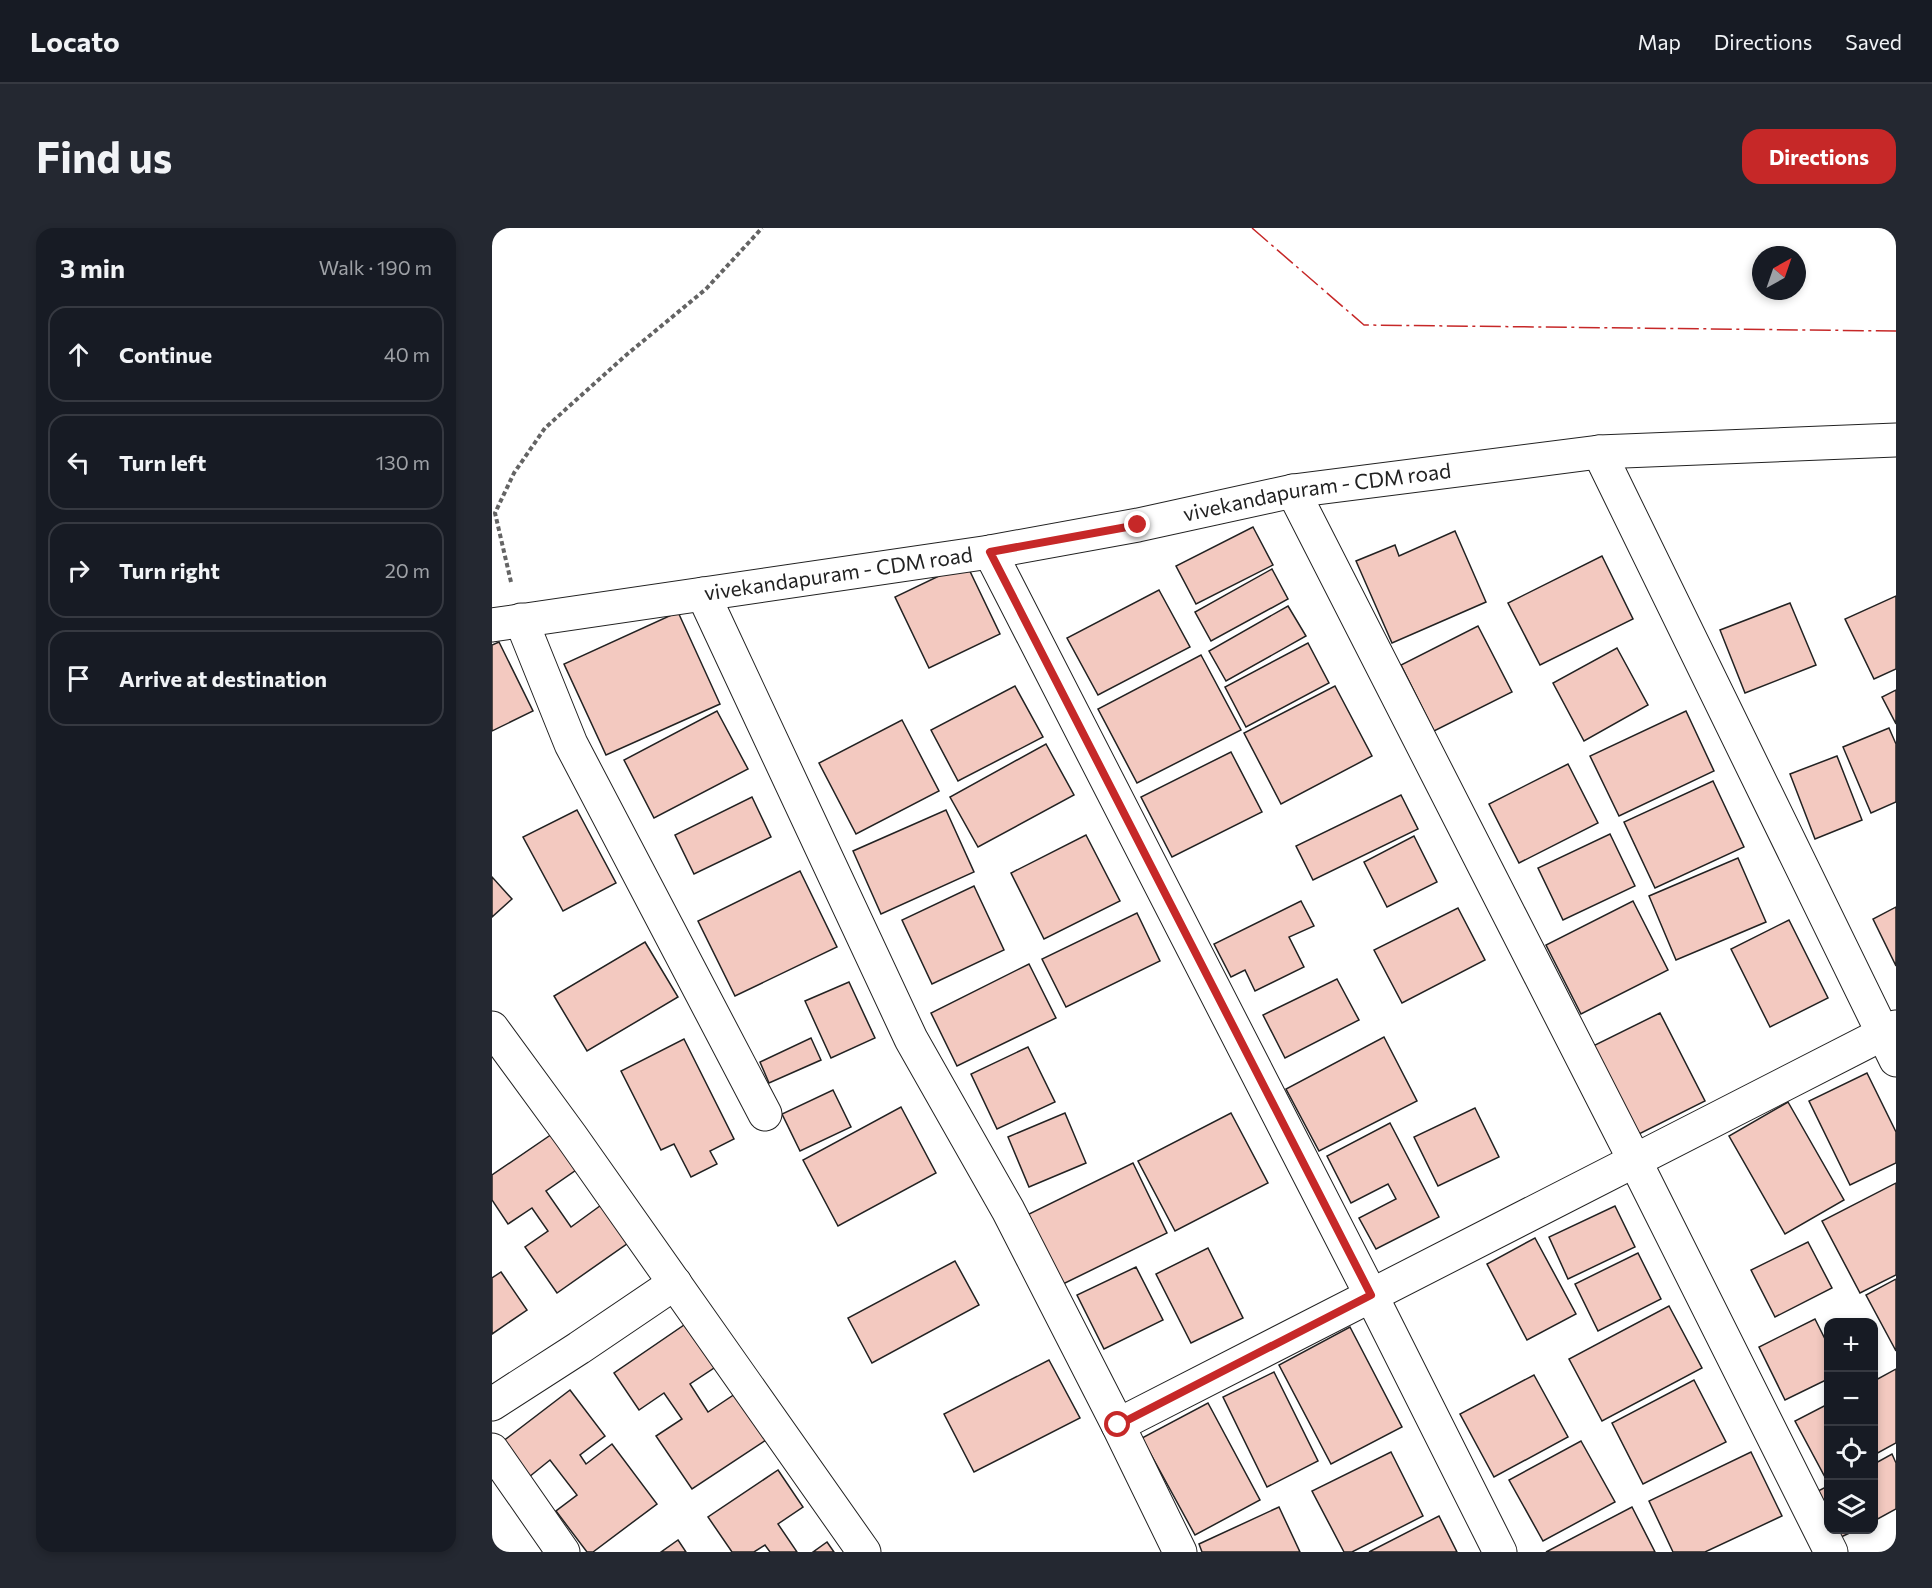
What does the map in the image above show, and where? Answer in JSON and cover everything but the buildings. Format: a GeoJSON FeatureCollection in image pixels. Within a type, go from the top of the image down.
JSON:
{"type":"FeatureCollection","features":[{"type":"Feature","properties":{"kind":"street","name":"vivekandapuram - CDM road"},"geometry":{"type":"LineString","coordinates":[[506,623],[990,552],[1138,525],[1293,491],[1599,452],[1896,440]]}},
{"type":"Feature","properties":{"kind":"street"},"geometry":{"type":"LineString","coordinates":[[1118,1425],[1635,1161],[1892,1041],[1599,452]]}},
{"type":"Feature","properties":{"kind":"street"},"geometry":{"type":"LineString","coordinates":[[1293,491],[1635,1161],[1831,1552]]}},
{"type":"Feature","properties":{"kind":"street"},"geometry":{"type":"LineString","coordinates":[[990,552],[1371,1295],[1500,1552]]}},
{"type":"Feature","properties":{"kind":"street"},"geometry":{"type":"LineString","coordinates":[[703,594],[911,1039],[1008,1210],[1180,1552]]}},
{"type":"Feature","properties":{"kind":"street"},"geometry":{"type":"LineString","coordinates":[[506,623],[765,1114]]}},
{"type":"Feature","properties":{"kind":"street"},"geometry":{"type":"LineString","coordinates":[[492,1028],[864,1552]]}},
{"type":"Feature","properties":{"kind":"street"},"geometry":{"type":"LineString","coordinates":[[492,1404],[675,1283]]}},
{"type":"Feature","properties":{"kind":"street"},"geometry":{"type":"LineString","coordinates":[[492,1450],[563,1552]]}},
{"type":"Feature","properties":{"kind":"path"},"geometry":{"type":"LineString","coordinates":[[506,623],[495,513],[514,473],[544,428],[625,356],[706,289],[762,228]]}},
{"type":"Feature","properties":{"kind":"power"},"geometry":{"type":"LineString","coordinates":[[1252,228],[1364,325],[1896,331]]}},
{"type":"Feature","properties":{"kind":"route"},"geometry":{"type":"LineString","coordinates":[[1118,1425],[1371,1295],[990,552],[1138,525]]}}]}
